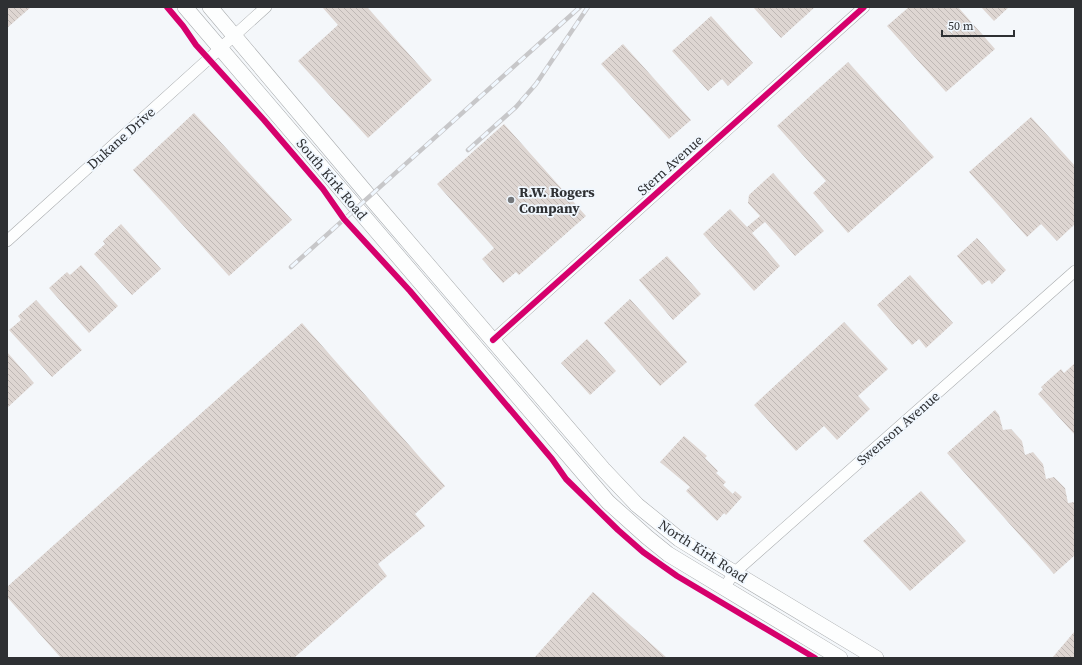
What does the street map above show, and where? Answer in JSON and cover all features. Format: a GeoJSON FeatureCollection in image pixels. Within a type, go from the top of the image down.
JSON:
{"type":"FeatureCollection","features":[{"type":"Feature","properties":{"kind":"main road","name":"South Kirk Road"},"geometry":{"type":"LineString","coordinates":[[185,7],[479,352]]}},
{"type":"Feature","properties":{"kind":"main road","name":"South Kirk Road"},"geometry":{"type":"LineString","coordinates":[[210,7],[369,196],[493,340]]}},
{"type":"Feature","properties":{"kind":"main road","name":"North Kirk Road"},"geometry":{"type":"LineString","coordinates":[[493,340],[603,469],[637,505],[679,539],[876,658]]}},
{"type":"Feature","properties":{"kind":"main road","name":"North Kirk Road"},"geometry":{"type":"LineString","coordinates":[[479,352],[582,472],[625,519],[668,554],[840,658]]}},
{"type":"Feature","properties":{"kind":"street","name":"Dukane Drive"},"geometry":{"type":"LineString","coordinates":[[7,241],[266,7]]}},
{"type":"Feature","properties":{"kind":"street","name":"Stern Avenue"},"geometry":{"type":"LineString","coordinates":[[493,340],[864,7]]}},
{"type":"Feature","properties":{"kind":"street","name":"Swenson Avenue"},"geometry":{"type":"LineString","coordinates":[[724,588],[734,573],[1075,271]]}},
{"type":"Feature","properties":{"kind":"building"},"geometry":{"type":"Polygon","coordinates":[[[7,7],[31,7],[7,28],[7,7]]]}},
{"type":"Feature","properties":{"kind":"building"},"geometry":{"type":"Polygon","coordinates":[[[367,7],[432,80],[368,138],[298,61],[338,25],[323,8],[367,7]]]}},
{"type":"Feature","properties":{"kind":"building"},"geometry":{"type":"Polygon","coordinates":[[[753,7],[815,7],[781,38],[753,7]]]}},
{"type":"Feature","properties":{"kind":"building"},"geometry":{"type":"Polygon","coordinates":[[[909,7],[958,7],[995,49],[946,92],[887,26],[909,7]]]}},
{"type":"Feature","properties":{"kind":"building"},"geometry":{"type":"Polygon","coordinates":[[[981,7],[1009,7],[994,21],[981,7]]]}},
{"type":"Feature","properties":{"kind":"building"},"geometry":{"type":"Polygon","coordinates":[[[711,16],[753,63],[728,86],[722,79],[708,91],[672,51],[711,16]]]}},
{"type":"Feature","properties":{"kind":"building"},"geometry":{"type":"Polygon","coordinates":[[[623,44],[691,120],[669,139],[601,64],[623,44]]]}},
{"type":"Feature","properties":{"kind":"building"},"geometry":{"type":"Polygon","coordinates":[[[848,62],[934,157],[848,233],[813,193],[826,181],[777,126],[848,62]]]}},
{"type":"Feature","properties":{"kind":"building"},"geometry":{"type":"Polygon","coordinates":[[[194,113],[292,220],[229,276],[133,170],[194,113]]]}},
{"type":"Feature","properties":{"kind":"building"},"geometry":{"type":"Polygon","coordinates":[[[1031,117],[1075,166],[1075,224],[1057,241],[1041,224],[1027,237],[969,172],[1031,117]]]}},
{"type":"Feature","properties":{"kind":"building","name":"R.W. Rogers Company"},"geometry":{"type":"Polygon","coordinates":[[[504,124],[586,216],[519,275],[516,272],[503,283],[482,259],[494,248],[437,184],[504,124]]]}},
{"type":"Feature","properties":{"kind":"building"},"geometry":{"type":"Polygon","coordinates":[[[773,173],[824,231],[795,256],[765,222],[752,233],[780,266],[754,291],[703,234],[730,209],[747,227],[760,216],[748,203],[749,195],[773,173]]]}},
{"type":"Feature","properties":{"kind":"building"},"geometry":{"type":"Polygon","coordinates":[[[121,224],[161,269],[132,295],[94,254],[105,244],[103,241],[121,224]]]}},
{"type":"Feature","properties":{"kind":"building"},"geometry":{"type":"Polygon","coordinates":[[[977,238],[1006,270],[992,284],[989,280],[982,285],[957,256],[977,238]]]}},
{"type":"Feature","properties":{"kind":"building"},"geometry":{"type":"Polygon","coordinates":[[[667,256],[701,294],[673,320],[639,280],[667,256]]]}},
{"type":"Feature","properties":{"kind":"building"},"geometry":{"type":"Polygon","coordinates":[[[81,265],[118,306],[89,333],[49,288],[67,272],[70,275],[81,265]]]}},
{"type":"Feature","properties":{"kind":"building"},"geometry":{"type":"Polygon","coordinates":[[[910,275],[953,323],[926,348],[919,339],[912,345],[877,305],[910,275]]]}},
{"type":"Feature","properties":{"kind":"building"},"geometry":{"type":"Polygon","coordinates":[[[630,299],[687,362],[660,386],[604,323],[630,299]]]}},
{"type":"Feature","properties":{"kind":"building"},"geometry":{"type":"Polygon","coordinates":[[[36,300],[82,350],[52,377],[9,330],[21,320],[18,316],[36,300]]]}},
{"type":"Feature","properties":{"kind":"building"},"geometry":{"type":"Polygon","coordinates":[[[844,322],[888,369],[858,396],[870,409],[837,440],[824,426],[796,451],[754,405],[844,322]]]}},
{"type":"Feature","properties":{"kind":"building"},"geometry":{"type":"Polygon","coordinates":[[[302,323],[445,486],[415,514],[425,526],[378,564],[387,576],[294,658],[61,658],[7,597],[7,587],[302,323]]]}},
{"type":"Feature","properties":{"kind":"building"},"geometry":{"type":"Polygon","coordinates":[[[587,339],[616,371],[590,395],[561,363],[587,339]]]}},
{"type":"Feature","properties":{"kind":"building"},"geometry":{"type":"Polygon","coordinates":[[[7,352],[34,383],[7,408],[7,352]]]}},
{"type":"Feature","properties":{"kind":"building"},"geometry":{"type":"Polygon","coordinates":[[[1075,363],[1075,435],[1038,394],[1043,389],[1041,387],[1061,369],[1064,373],[1075,363]]]}},
{"type":"Feature","properties":{"kind":"building"},"geometry":{"type":"Polygon","coordinates":[[[995,410],[999,415],[1003,430],[1011,429],[1022,441],[1025,455],[1033,452],[1043,464],[1046,479],[1054,477],[1065,488],[1068,503],[1075,502],[1075,555],[1054,574],[947,453],[995,410]]]}},
{"type":"Feature","properties":{"kind":"building"},"geometry":{"type":"Polygon","coordinates":[[[684,436],[707,456],[705,458],[718,471],[716,473],[726,482],[723,485],[733,494],[735,491],[742,497],[726,515],[724,513],[717,521],[686,491],[690,487],[660,462],[684,436]]]}},
{"type":"Feature","properties":{"kind":"building"},"geometry":{"type":"Polygon","coordinates":[[[921,491],[966,541],[910,591],[863,541],[921,491]]]}},
{"type":"Feature","properties":{"kind":"building"},"geometry":{"type":"Polygon","coordinates":[[[593,592],[667,658],[534,658],[593,592]]]}},
{"type":"Feature","properties":{"kind":"building"},"geometry":{"type":"Polygon","coordinates":[[[1075,631],[1075,658],[1052,658],[1075,631]]]}},
{"type":"Feature","properties":{"kind":"railway"},"geometry":{"type":"LineString","coordinates":[[291,267],[580,7]]}},
{"type":"Feature","properties":{"kind":"railway"},"geometry":{"type":"LineString","coordinates":[[468,150],[516,107],[536,84],[588,7]]}},
{"type":"Feature","properties":{"kind":"cycle path"},"geometry":{"type":"LineString","coordinates":[[167,7],[196,45],[264,120],[323,189],[344,219],[410,291],[552,459],[566,479],[618,530],[643,552],[677,576],[815,658]]}},
{"type":"Feature","properties":{"kind":"cycle path"},"geometry":{"type":"LineString","coordinates":[[493,340],[864,7]]}},
{"type":"Feature","properties":{"kind":"place","name":"R.W. Rogers Company"},"geometry":{"type":"Point","coordinates":[511,200]}}]}
